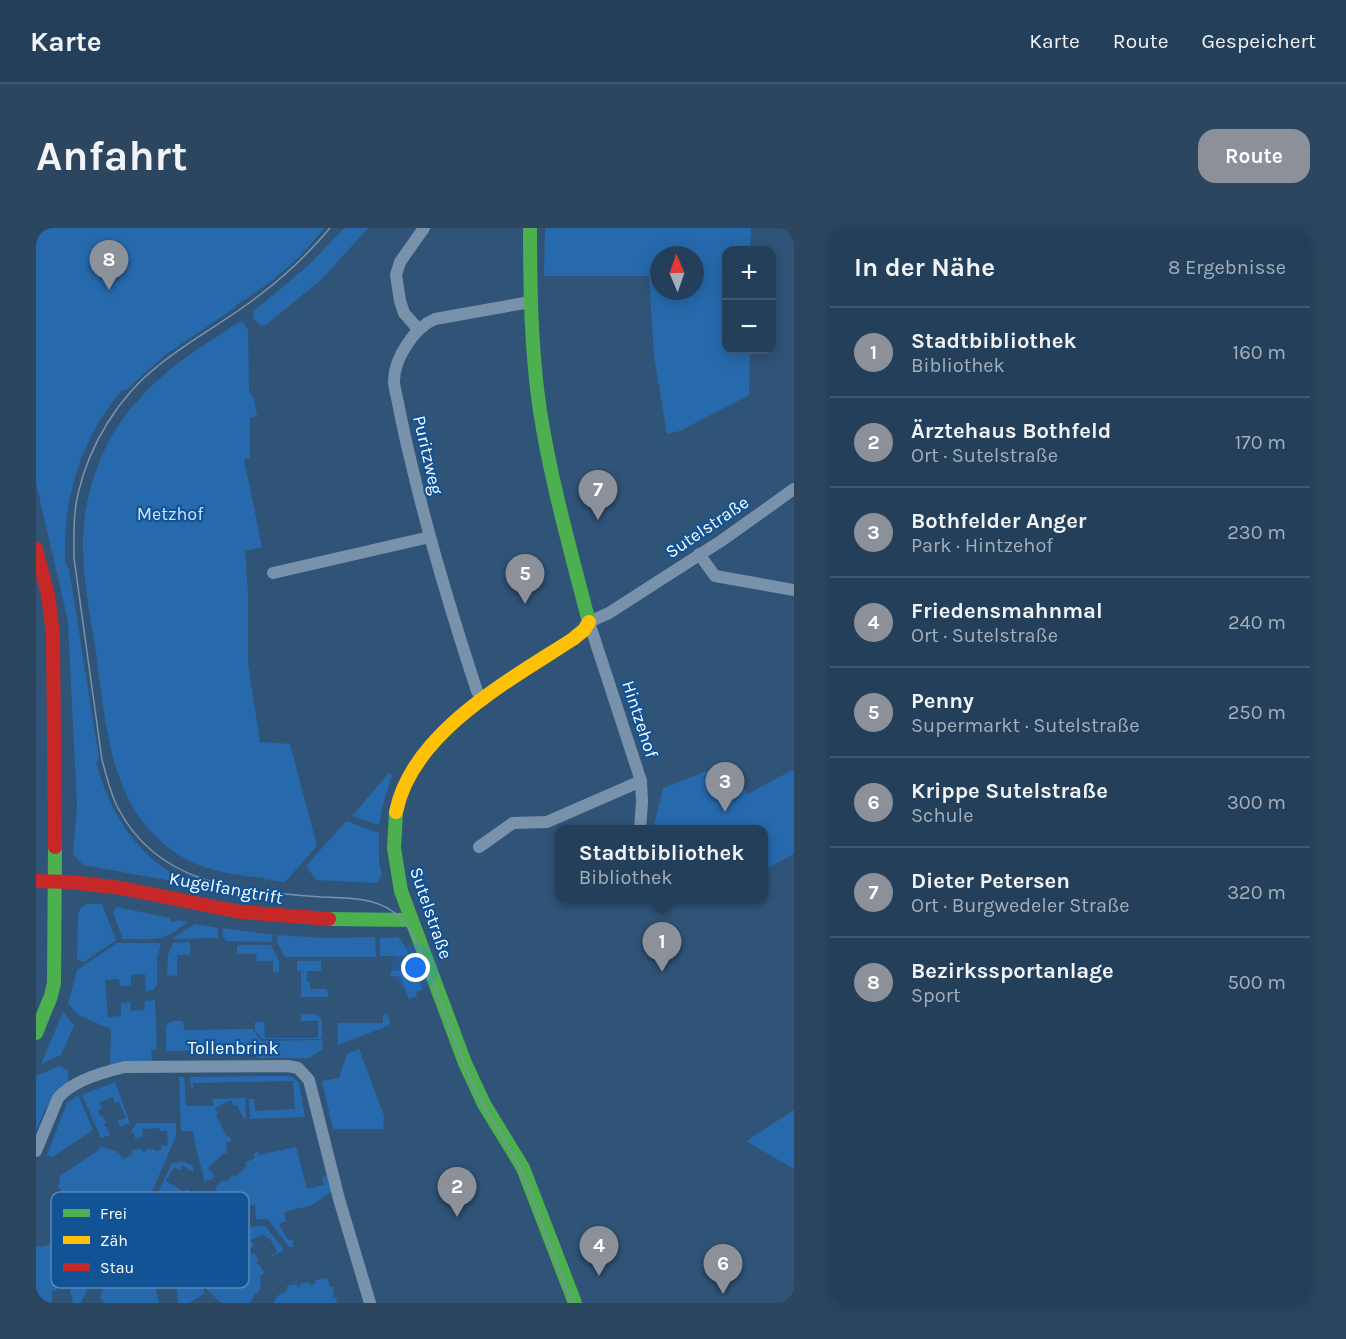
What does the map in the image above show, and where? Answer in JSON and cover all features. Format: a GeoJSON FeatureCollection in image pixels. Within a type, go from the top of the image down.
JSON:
{"type":"FeatureCollection","features":[{"type":"Feature","properties":{"kind":"main road"},"geometry":{"type":"LineString","coordinates":[[530,228],[532,341],[540,412],[559,503],[589,622]]}},
{"type":"Feature","properties":{"kind":"main road"},"geometry":{"type":"LineString","coordinates":[[36,549],[48,595],[53,634],[56,881],[54,983],[36,1033]]}},
{"type":"Feature","properties":{"kind":"main road","name":"Sutelstraße"},"geometry":{"type":"LineString","coordinates":[[575,1303],[523,1168],[484,1104],[465,1063],[396,874],[393,833],[397,805],[408,776],[430,745],[483,700],[573,639],[584,630],[589,622]]}},
{"type":"Feature","properties":{"kind":"main road","name":"Kugelfangtrift"},"geometry":{"type":"LineString","coordinates":[[36,881],[106,885],[175,898],[201,906],[278,917],[329,920],[411,920]]}},
{"type":"Feature","properties":{"kind":"street"},"geometry":{"type":"LineString","coordinates":[[424,228],[396,270],[404,313],[418,329],[435,319],[530,302]]}},
{"type":"Feature","properties":{"kind":"street","name":"Puritzweg"},"geometry":{"type":"LineString","coordinates":[[418,329],[396,368],[394,381],[405,437],[430,537],[477,690],[483,700]]}},
{"type":"Feature","properties":{"kind":"street","name":"Sutelstraße"},"geometry":{"type":"LineString","coordinates":[[589,622],[609,613],[721,542],[794,489]]}},
{"type":"Feature","properties":{"kind":"street"},"geometry":{"type":"LineString","coordinates":[[273,573],[430,537]]}},
{"type":"Feature","properties":{"kind":"street"},"geometry":{"type":"LineString","coordinates":[[699,554],[715,576],[794,591]]}},
{"type":"Feature","properties":{"kind":"street","name":"Hintzehof"},"geometry":{"type":"LineString","coordinates":[[589,622],[640,781],[642,802],[640,825]]}},
{"type":"Feature","properties":{"kind":"street"},"geometry":{"type":"LineString","coordinates":[[479,847],[513,823],[547,822],[640,781]]}},
{"type":"Feature","properties":{"kind":"street","name":"Tollenbrink"},"geometry":{"type":"LineString","coordinates":[[36,1151],[58,1098],[64,1091],[111,1070],[131,1067],[288,1066],[298,1068],[309,1080],[340,1202],[370,1303]]}},
{"type":"Feature","properties":{"kind":"green space"},"geometry":{"type":"Polygon","coordinates":[[[36,228],[324,228],[295,261],[272,280],[165,355],[126,390],[122,390],[95,429],[77,471],[71,493],[65,539],[65,563],[69,569],[99,758],[96,762],[102,781],[119,819],[144,851],[159,865],[196,884],[196,887],[83,865],[73,854],[77,806],[68,621],[36,483],[36,228]]]}},
{"type":"Feature","properties":{"kind":"green space"},"geometry":{"type":"Polygon","coordinates":[[[344,228],[368,228],[322,279],[267,324],[261,326],[253,318],[254,311],[311,263],[344,228]]]}},
{"type":"Feature","properties":{"kind":"green space"},"geometry":{"type":"Polygon","coordinates":[[[545,228],[751,228],[750,246],[722,246],[722,354],[750,354],[749,395],[680,431],[667,434],[654,356],[650,300],[704,300],[704,246],[650,246],[650,292],[649,276],[544,276],[545,228]]]}},
{"type":"Feature","properties":{"kind":"green space","name":"Metzhof"},"geometry":{"type":"Polygon","coordinates":[[[242,321],[248,330],[249,392],[254,399],[257,416],[250,418],[250,458],[244,459],[262,547],[245,551],[248,593],[248,664],[260,742],[290,744],[317,846],[285,882],[265,879],[264,884],[264,878],[214,870],[186,859],[160,840],[147,827],[134,808],[115,764],[104,716],[86,591],[83,551],[88,497],[97,467],[110,440],[132,407],[159,379],[190,354],[242,321]]]}},
{"type":"Feature","properties":{"kind":"green space"},"geometry":{"type":"Polygon","coordinates":[[[725,764],[748,794],[794,769],[794,854],[768,868],[768,825],[654,825],[663,788],[725,764]]]}},
{"type":"Feature","properties":{"kind":"green space"},"geometry":{"type":"Polygon","coordinates":[[[389,773],[392,776],[379,825],[352,816],[389,773]]]}},
{"type":"Feature","properties":{"kind":"green space"},"geometry":{"type":"Polygon","coordinates":[[[346,821],[379,833],[379,860],[382,875],[377,883],[316,880],[306,866],[346,821]]]}},
{"type":"Feature","properties":{"kind":"green space"},"geometry":{"type":"Polygon","coordinates":[[[87,904],[102,904],[116,940],[84,962],[77,960],[78,914],[87,904]]]}},
{"type":"Feature","properties":{"kind":"green space"},"geometry":{"type":"Polygon","coordinates":[[[117,907],[170,918],[170,921],[188,922],[164,937],[123,939],[113,913],[117,907]]]}},
{"type":"Feature","properties":{"kind":"green space"},"geometry":{"type":"Polygon","coordinates":[[[195,924],[218,928],[218,938],[171,939],[195,924]]]}},
{"type":"Feature","properties":{"kind":"green space"},"geometry":{"type":"Polygon","coordinates":[[[222,928],[273,935],[271,942],[226,941],[222,928]]]}},
{"type":"Feature","properties":{"kind":"green space"},"geometry":{"type":"Polygon","coordinates":[[[277,935],[326,938],[375,937],[376,957],[285,957],[277,942],[277,935]]]}},
{"type":"Feature","properties":{"kind":"green space"},"geometry":{"type":"Polygon","coordinates":[[[398,937],[409,956],[380,956],[380,938],[398,937]]]}},
{"type":"Feature","properties":{"kind":"green space"},"geometry":{"type":"Polygon","coordinates":[[[190,942],[190,954],[177,955],[177,975],[167,976],[168,955],[173,943],[190,942]]]}},
{"type":"Feature","properties":{"kind":"green space"},"geometry":{"type":"Polygon","coordinates":[[[117,943],[161,943],[157,959],[157,985],[153,990],[146,991],[145,974],[131,975],[131,985],[120,986],[119,979],[105,980],[108,1017],[121,1016],[121,1003],[130,1002],[131,1011],[144,1010],[145,1001],[155,1000],[157,1050],[151,1050],[152,1062],[110,1066],[111,1029],[78,1015],[68,1003],[77,970],[117,943]]]}},
{"type":"Feature","properties":{"kind":"green space"},"geometry":{"type":"Polygon","coordinates":[[[237,945],[271,945],[279,961],[279,972],[273,972],[273,961],[257,961],[256,954],[237,954],[237,945]]]}},
{"type":"Feature","properties":{"kind":"green space"},"geometry":{"type":"Polygon","coordinates":[[[297,961],[321,961],[321,971],[307,971],[307,982],[310,982],[310,989],[327,989],[328,997],[301,997],[301,971],[297,971],[297,961]]]}},
{"type":"Feature","properties":{"kind":"green space"},"geometry":{"type":"Polygon","coordinates":[[[414,970],[422,990],[416,992],[417,996],[409,999],[400,976],[391,976],[391,971],[414,970]]]}},
{"type":"Feature","properties":{"kind":"green space"},"geometry":{"type":"Polygon","coordinates":[[[63,1012],[74,1026],[61,1055],[41,1064],[63,1012]]]}},
{"type":"Feature","properties":{"kind":"green space"},"geometry":{"type":"Polygon","coordinates":[[[301,1014],[316,1014],[322,1020],[322,1039],[262,1039],[255,1030],[255,1022],[264,1022],[265,1038],[318,1038],[318,1021],[301,1021],[301,1014]]]}},
{"type":"Feature","properties":{"kind":"green space"},"geometry":{"type":"Polygon","coordinates":[[[386,1014],[390,1025],[338,1045],[338,1023],[383,1023],[383,1015],[386,1014]]]}},
{"type":"Feature","properties":{"kind":"green space"},"geometry":{"type":"Polygon","coordinates":[[[173,1021],[183,1021],[184,1030],[253,1029],[261,1041],[322,1040],[323,1049],[309,1058],[258,1058],[251,1050],[166,1051],[166,1027],[173,1021]]]}},
{"type":"Feature","properties":{"kind":"green space"},"geometry":{"type":"Polygon","coordinates":[[[359,1049],[384,1116],[383,1129],[333,1129],[322,1081],[339,1078],[347,1054],[359,1049]]]}},
{"type":"Feature","properties":{"kind":"green space"},"geometry":{"type":"Polygon","coordinates":[[[59,1066],[68,1070],[68,1084],[50,1106],[46,1107],[36,1131],[36,1076],[59,1066]]]}},
{"type":"Feature","properties":{"kind":"green space"},"geometry":{"type":"Polygon","coordinates":[[[291,1076],[299,1083],[305,1117],[250,1119],[249,1099],[254,1099],[255,1111],[295,1109],[293,1081],[193,1083],[193,1090],[190,1077],[291,1076]]]}},
{"type":"Feature","properties":{"kind":"green space"},"geometry":{"type":"Polygon","coordinates":[[[179,1077],[184,1077],[186,1106],[213,1106],[213,1099],[245,1098],[246,1118],[244,1119],[237,1105],[234,1106],[231,1100],[215,1108],[218,1114],[216,1115],[231,1141],[226,1143],[227,1154],[224,1153],[208,1168],[215,1176],[211,1180],[204,1181],[193,1131],[181,1131],[179,1077]]]}},
{"type":"Feature","properties":{"kind":"green space"},"geometry":{"type":"Polygon","coordinates":[[[115,1082],[130,1123],[120,1127],[118,1121],[126,1118],[119,1102],[115,1103],[113,1097],[100,1102],[102,1108],[98,1110],[100,1116],[103,1116],[105,1127],[110,1135],[101,1138],[82,1095],[115,1082]]]}},
{"type":"Feature","properties":{"kind":"green space"},"geometry":{"type":"Polygon","coordinates":[[[78,1095],[93,1130],[52,1157],[47,1155],[67,1103],[78,1095]]]}},
{"type":"Feature","properties":{"kind":"green space"},"geometry":{"type":"Polygon","coordinates":[[[794,1110],[794,1169],[746,1141],[794,1110]]]}},
{"type":"Feature","properties":{"kind":"green space"},"geometry":{"type":"Polygon","coordinates":[[[137,1123],[176,1123],[176,1136],[152,1192],[60,1192],[61,1189],[58,1188],[60,1176],[100,1149],[100,1146],[119,1153],[123,1159],[132,1155],[132,1150],[142,1149],[143,1152],[146,1149],[154,1149],[155,1151],[161,1150],[161,1146],[168,1145],[167,1131],[160,1131],[159,1128],[142,1129],[143,1137],[135,1138],[131,1131],[137,1123]]]}},
{"type":"Feature","properties":{"kind":"green space"},"geometry":{"type":"Polygon","coordinates":[[[296,1147],[307,1189],[324,1185],[322,1178],[327,1176],[331,1192],[312,1205],[284,1212],[286,1221],[279,1224],[288,1240],[292,1240],[294,1247],[289,1247],[268,1219],[256,1219],[255,1205],[249,1205],[249,1192],[218,1192],[215,1188],[223,1180],[226,1182],[233,1175],[235,1177],[247,1166],[245,1163],[255,1158],[254,1153],[258,1152],[259,1155],[296,1147]]]}},
{"type":"Feature","properties":{"kind":"green space"},"geometry":{"type":"Polygon","coordinates":[[[184,1162],[193,1166],[193,1172],[182,1165],[180,1170],[174,1167],[166,1181],[184,1192],[158,1192],[172,1163],[184,1162]]]}},
{"type":"Feature","properties":{"kind":"green space"},"geometry":{"type":"Polygon","coordinates":[[[265,1226],[284,1250],[270,1257],[277,1252],[270,1239],[263,1234],[251,1240],[254,1246],[250,1249],[259,1261],[256,1262],[264,1274],[260,1276],[261,1287],[250,1303],[222,1303],[207,1288],[249,1288],[249,1227],[265,1226]]]}},
{"type":"Feature","properties":{"kind":"green space"},"geometry":{"type":"Polygon","coordinates":[[[51,1245],[51,1288],[57,1288],[56,1291],[52,1291],[52,1303],[36,1303],[36,1246],[43,1247],[51,1245]]]}},
{"type":"Feature","properties":{"kind":"green space"},"geometry":{"type":"Polygon","coordinates":[[[327,1278],[330,1287],[333,1287],[333,1298],[336,1298],[337,1303],[274,1303],[277,1296],[287,1291],[287,1286],[297,1284],[297,1287],[309,1282],[309,1285],[316,1284],[315,1280],[327,1278]]]}},
{"type":"Feature","properties":{"kind":"green space"},"geometry":{"type":"Polygon","coordinates":[[[70,1288],[88,1288],[81,1303],[72,1303],[73,1295],[70,1294],[70,1288]]]}},
{"type":"Feature","properties":{"kind":"green space"},"geometry":{"type":"Polygon","coordinates":[[[104,1288],[155,1288],[159,1303],[104,1303],[100,1298],[104,1288]]]}},
{"type":"Feature","properties":{"kind":"green space"},"geometry":{"type":"Polygon","coordinates":[[[176,1288],[203,1288],[205,1293],[189,1303],[178,1303],[176,1288]]]}},
{"type":"Feature","properties":{"kind":"tram line"},"geometry":{"type":"LineString","coordinates":[[330,228],[306,255],[270,287],[144,377],[108,423],[90,458],[76,502],[74,558],[102,760],[115,802],[135,834],[156,854],[180,869],[206,880],[233,887],[292,895],[349,898],[376,903],[392,911],[404,923],[419,947],[474,1089],[521,1169],[572,1303]]}},
{"type":"Feature","properties":{"kind":"traffic: fast"},"geometry":{"type":"LineString","coordinates":[[530,228],[532,320],[540,411],[568,543],[589,622]]}},
{"type":"Feature","properties":{"kind":"traffic: fast"},"geometry":{"type":"LineString","coordinates":[[396,812],[394,848],[401,891],[465,1063],[484,1104],[523,1168],[575,1303]]}},
{"type":"Feature","properties":{"kind":"traffic: fast"},"geometry":{"type":"LineString","coordinates":[[36,1033],[54,983],[55,847]]}},
{"type":"Feature","properties":{"kind":"traffic: fast"},"geometry":{"type":"LineString","coordinates":[[329,919],[411,920]]}},
{"type":"Feature","properties":{"kind":"traffic: slow"},"geometry":{"type":"LineString","coordinates":[[396,812],[406,783],[422,757],[442,733],[494,691],[573,639],[584,630],[589,622]]}},
{"type":"Feature","properties":{"kind":"traffic: jam"},"geometry":{"type":"LineString","coordinates":[[36,549],[48,595],[53,634],[55,847]]}},
{"type":"Feature","properties":{"kind":"traffic: jam"},"geometry":{"type":"LineString","coordinates":[[36,881],[121,888],[240,912],[329,919]]}},
{"type":"Feature","properties":{"kind":"place","name":"Bezirkssportanlage"},"geometry":{"type":"Point","coordinates":[109,290]}},
{"type":"Feature","properties":{"kind":"place","name":"Dieter Petersen"},"geometry":{"type":"Point","coordinates":[598,520]}},
{"type":"Feature","properties":{"kind":"place","name":"Penny"},"geometry":{"type":"Point","coordinates":[525,604]}},
{"type":"Feature","properties":{"kind":"place","name":"Bothfelder Anger"},"geometry":{"type":"Point","coordinates":[725,812]}},
{"type":"Feature","properties":{"kind":"place","name":"Stadtbibliothek"},"geometry":{"type":"Point","coordinates":[662,972]}},
{"type":"Feature","properties":{"kind":"place","name":"Ärztehaus Bothfeld"},"geometry":{"type":"Point","coordinates":[457,1217]}},
{"type":"Feature","properties":{"kind":"place","name":"Friedensmahnmal"},"geometry":{"type":"Point","coordinates":[599,1276]}},
{"type":"Feature","properties":{"kind":"place","name":"Krippe Sutelstraße"},"geometry":{"type":"Point","coordinates":[723,1294]}}]}
